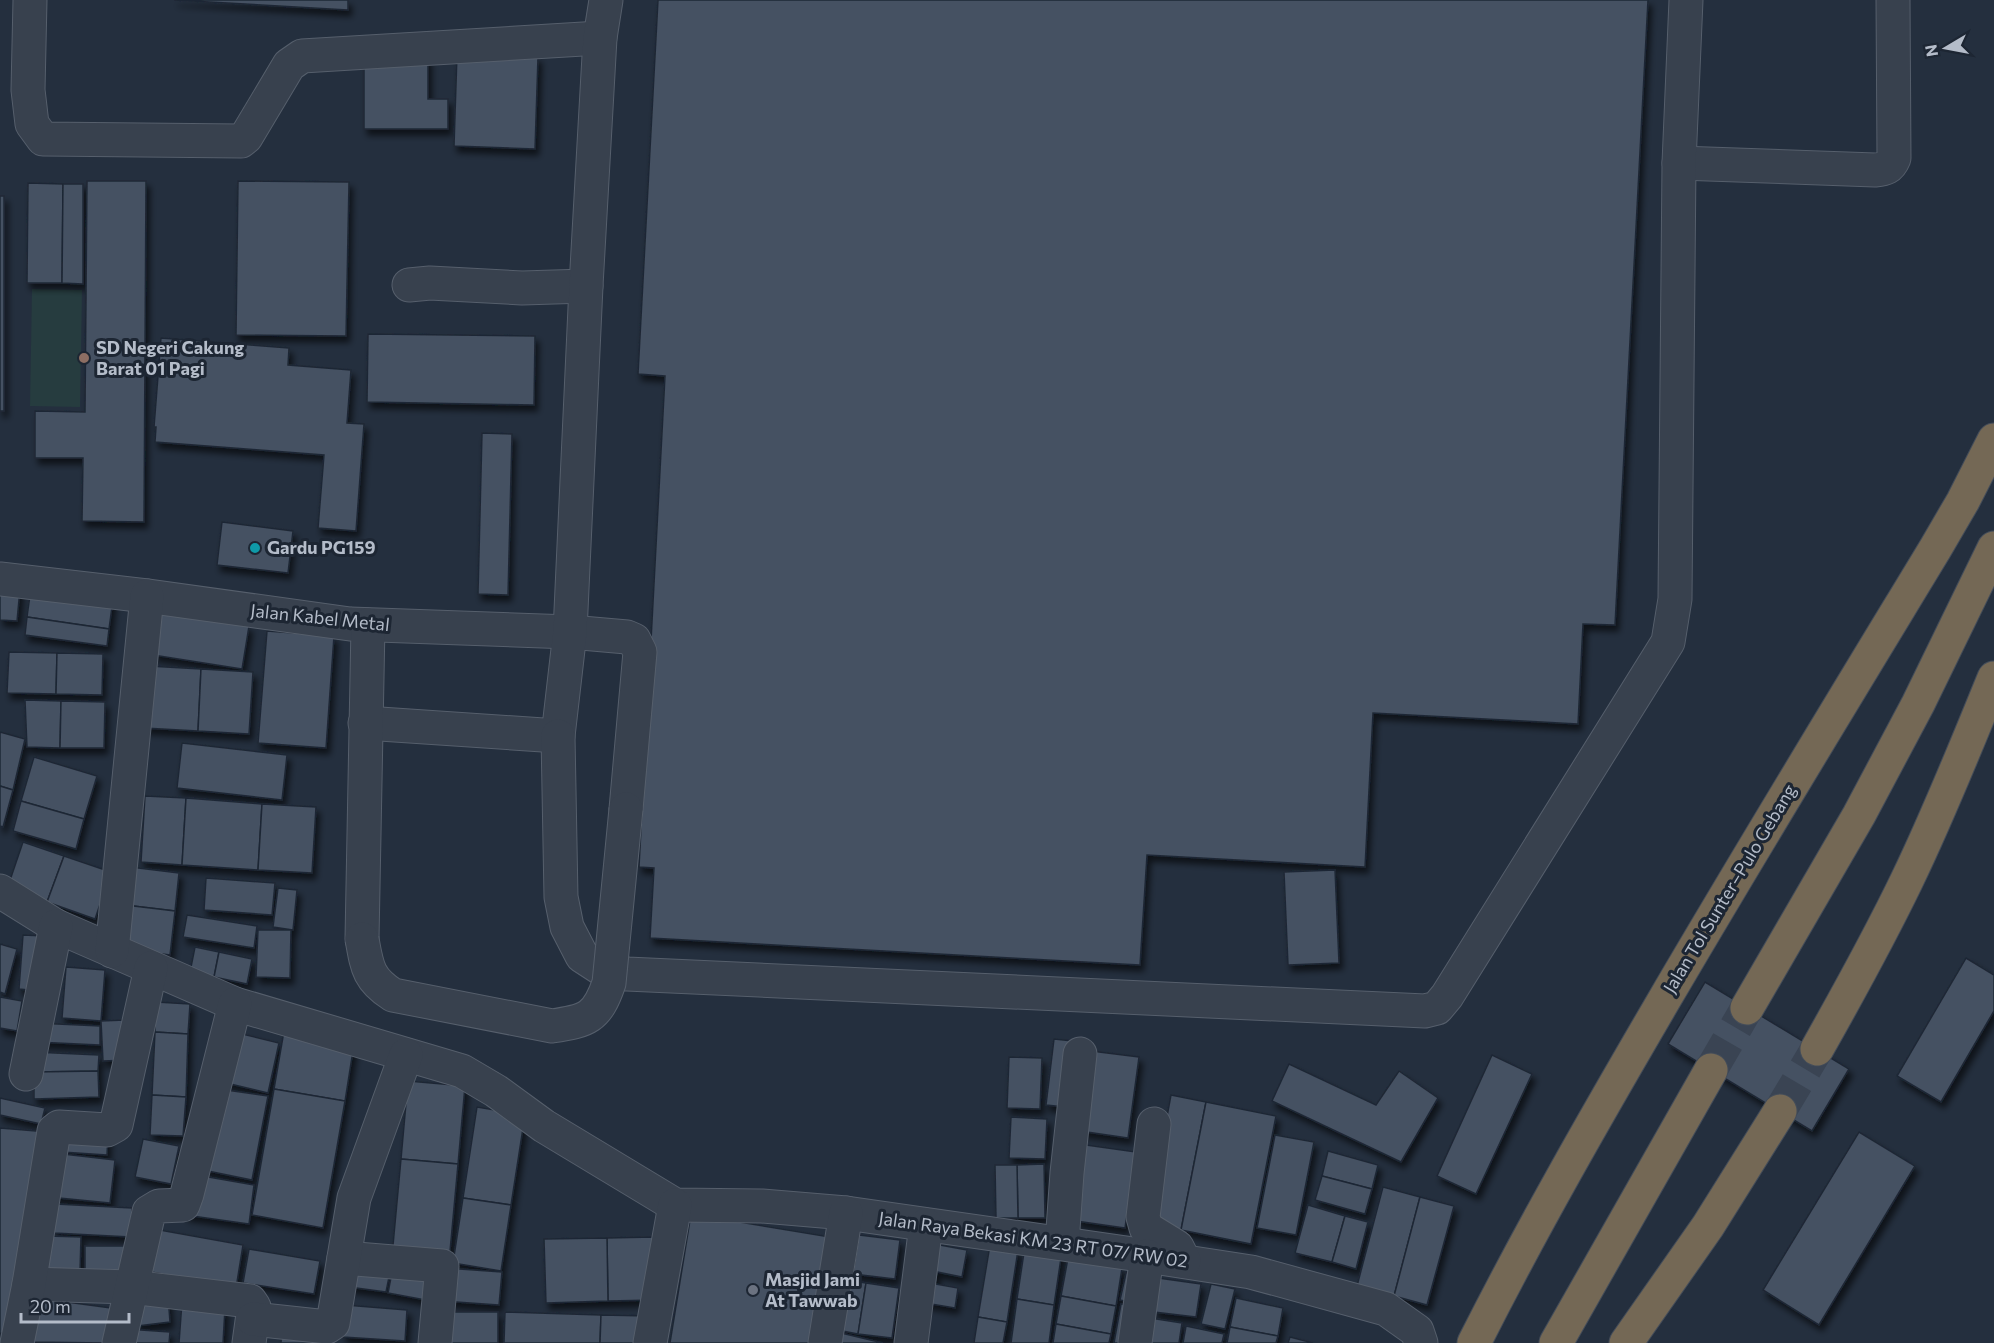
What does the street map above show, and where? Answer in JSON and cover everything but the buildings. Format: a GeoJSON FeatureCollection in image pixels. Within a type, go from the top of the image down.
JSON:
{"type":"FeatureCollection","features":[{"type":"Feature","properties":{"kind":"highway","name":"Jalan Tol Sunter–Pulo Gebang"},"geometry":{"type":"LineString","coordinates":[[1474,1343],[1580,1143],[1755,844],[1941,539],[1994,440]]}},
{"type":"Feature","properties":{"kind":"highway"},"geometry":{"type":"LineString","coordinates":[[1747,1008],[1864,806],[1943,654],[1994,548]]}},
{"type":"Feature","properties":{"kind":"highway"},"geometry":{"type":"LineString","coordinates":[[1817,1049],[1865,964],[1907,879],[1954,775],[1994,678]]}},
{"type":"Feature","properties":{"kind":"highway"},"geometry":{"type":"LineString","coordinates":[[1556,1343],[1711,1070]]}},
{"type":"Feature","properties":{"kind":"highway"},"geometry":{"type":"LineString","coordinates":[[1626,1343],[1708,1226],[1780,1111]]}},
{"type":"Feature","properties":{"kind":"street"},"geometry":{"type":"LineString","coordinates":[[30,0],[28,90],[32,124],[43,139],[241,141],[246,137],[289,65],[302,56],[600,39]]}},
{"type":"Feature","properties":{"kind":"street"},"geometry":{"type":"LineString","coordinates":[[606,0],[600,39],[570,632],[558,736],[561,897],[567,927],[582,956],[602,969],[627,974],[1425,1011],[1437,1008],[1447,996],[1668,642],[1675,599],[1679,163],[1686,0]]}},
{"type":"Feature","properties":{"kind":"street"},"geometry":{"type":"LineString","coordinates":[[1679,163],[1875,170],[1891,165],[1894,158],[1893,0]]}},
{"type":"Feature","properties":{"kind":"street"},"geometry":{"type":"LineString","coordinates":[[409,285],[430,283],[522,288],[586,286]]}},
{"type":"Feature","properties":{"kind":"street","name":"Jalan Kabel Metal"},"geometry":{"type":"LineString","coordinates":[[0,579],[368,626],[570,632],[627,637],[634,640],[640,652],[609,983],[602,1003],[590,1016],[574,1023],[552,1026],[393,995],[378,986],[367,967],[362,939],[365,723]]}},
{"type":"Feature","properties":{"kind":"street"},"geometry":{"type":"LineString","coordinates":[[112,951],[147,596]]}},
{"type":"Feature","properties":{"kind":"street"},"geometry":{"type":"LineString","coordinates":[[368,626],[365,723],[558,736]]}},
{"type":"Feature","properties":{"kind":"street"},"geometry":{"type":"LineString","coordinates":[[0,891],[56,926],[235,1004],[462,1071],[496,1090],[544,1126],[675,1205],[650,1343]]}},
{"type":"Feature","properties":{"kind":"street"},"geometry":{"type":"LineString","coordinates":[[26,1074],[56,926]]}},
{"type":"Feature","properties":{"kind":"street"},"geometry":{"type":"LineString","coordinates":[[17,1343],[54,1131],[59,1127],[107,1130],[116,1125],[151,968]]}},
{"type":"Feature","properties":{"kind":"street"},"geometry":{"type":"LineString","coordinates":[[119,1343],[149,1212],[159,1206],[183,1205],[187,1194],[235,1004]]}},
{"type":"Feature","properties":{"kind":"street"},"geometry":{"type":"LineString","coordinates":[[1062,1243],[1080,1054]]}},
{"type":"Feature","properties":{"kind":"street"},"geometry":{"type":"LineString","coordinates":[[29,1284],[131,1287],[250,1301],[254,1307],[251,1331],[327,1327],[333,1323],[354,1198],[406,1055]]}},
{"type":"Feature","properties":{"kind":"street"},"geometry":{"type":"LineString","coordinates":[[1154,1124],[1143,1217],[1146,1228],[1178,1247],[1184,1261]]}},
{"type":"Feature","properties":{"kind":"street","name":"Jalan Raya Bekasi KM 23 RT 07/ RW 02"},"geometry":{"type":"LineString","coordinates":[[675,1205],[762,1206],[846,1213],[1251,1272],[1386,1310],[1417,1331],[1421,1343]]}},
{"type":"Feature","properties":{"kind":"street"},"geometry":{"type":"LineString","coordinates":[[825,1343],[846,1213]]}},
{"type":"Feature","properties":{"kind":"street"},"geometry":{"type":"LineString","coordinates":[[911,1343],[926,1225]]}},
{"type":"Feature","properties":{"kind":"street"},"geometry":{"type":"LineString","coordinates":[[1135,1343],[1147,1256]]}},
{"type":"Feature","properties":{"kind":"street"},"geometry":{"type":"LineString","coordinates":[[344,1258],[442,1266],[435,1343]]}},
{"type":"Feature","properties":{"kind":"green space"},"geometry":{"type":"Polygon","coordinates":[[[32,289],[82,290],[80,407],[30,406],[32,289]]]}},
{"type":"Feature","properties":{"kind":"tunnel"},"geometry":{"type":"LineString","coordinates":[[1711,1070],[1747,1008]]}},
{"type":"Feature","properties":{"kind":"tunnel"},"geometry":{"type":"LineString","coordinates":[[1780,1111],[1817,1049]]}},
{"type":"Feature","properties":{"kind":"place","name":"SD Negeri Cakung Barat 01 Pagi"},"geometry":{"type":"Point","coordinates":[84,358]}},
{"type":"Feature","properties":{"kind":"place","name":"Gardu PG159"},"geometry":{"type":"Point","coordinates":[255,548]}},
{"type":"Feature","properties":{"kind":"place","name":"Masjid Jami At Tawwab"},"geometry":{"type":"Point","coordinates":[753,1290]}}]}
